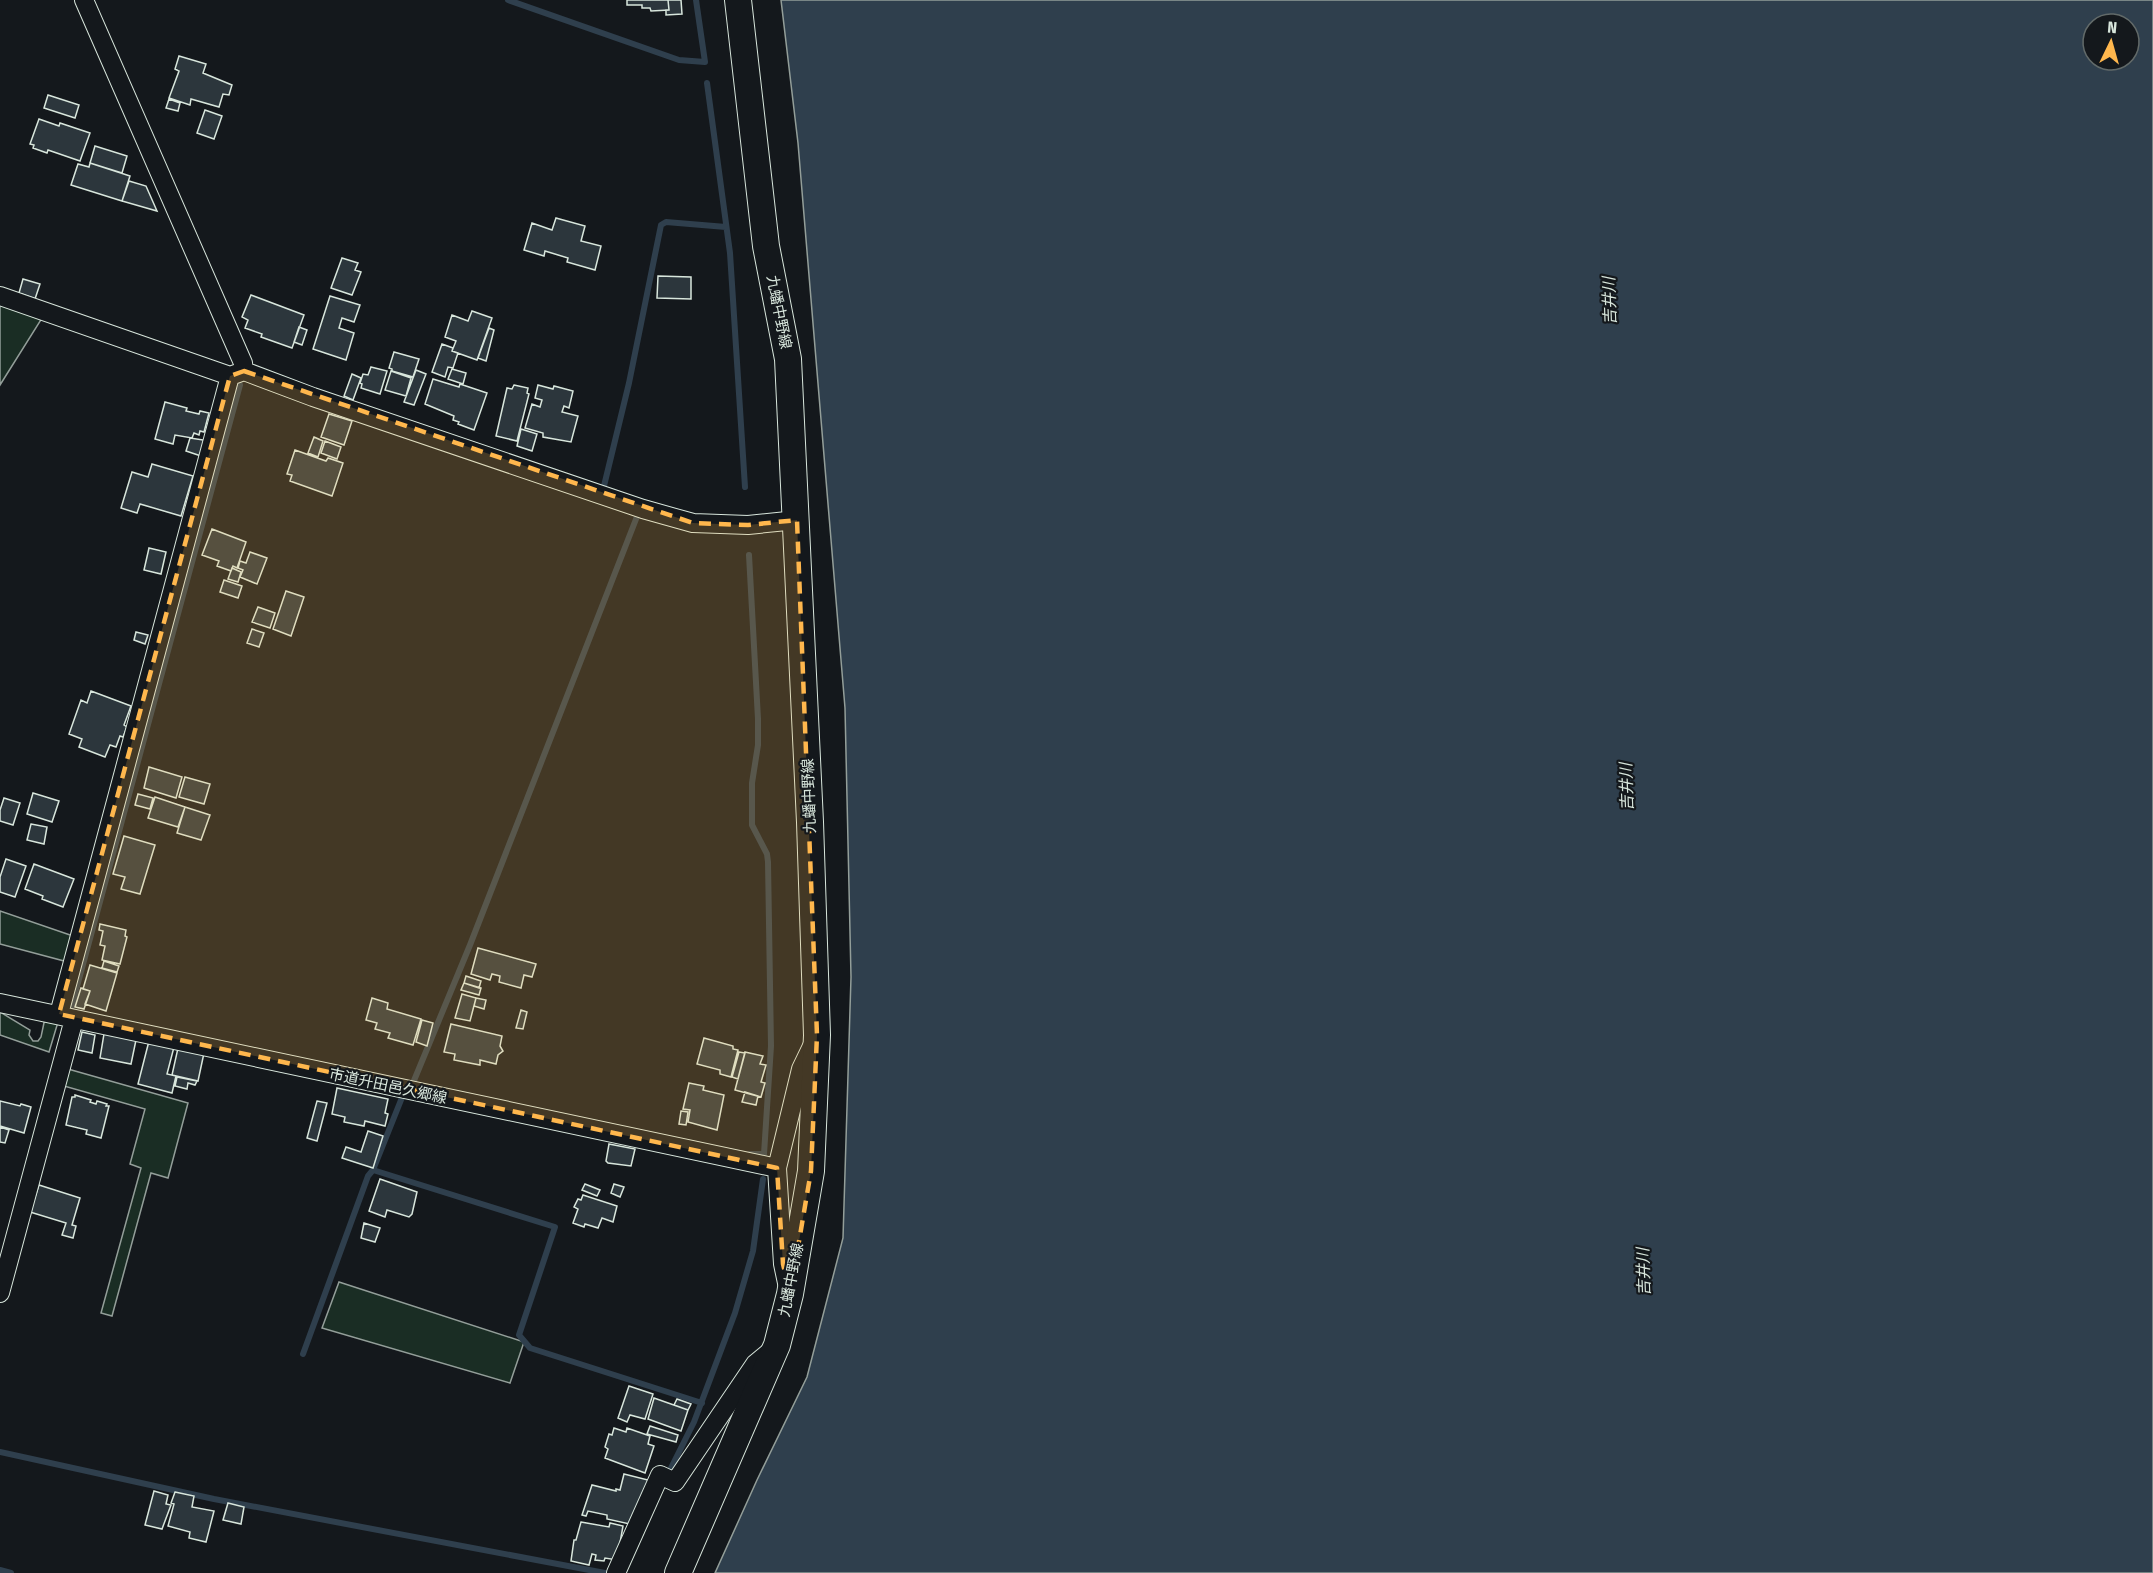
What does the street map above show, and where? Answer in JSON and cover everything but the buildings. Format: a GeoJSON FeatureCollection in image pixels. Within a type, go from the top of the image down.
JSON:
{"type":"FeatureCollection","features":[{"type":"Feature","properties":{"kind":"main road","name":"九蟠中野線"},"geometry":{"type":"LineString","coordinates":[[678,1573],[777,1345],[790,1294],[811,1171],[817,1035],[797,519],[788,359],[764,230],[738,0]]}},
{"type":"Feature","properties":{"kind":"street"},"geometry":{"type":"LineString","coordinates":[[0,1293],[66,1017],[237,374],[243,363],[84,0]]}},
{"type":"Feature","properties":{"kind":"street"},"geometry":{"type":"LineString","coordinates":[[0,296],[313,397],[632,505],[693,523],[748,525],[797,519]]}},
{"type":"Feature","properties":{"kind":"street","name":"市道升田邑久郷線"},"geometry":{"type":"LineString","coordinates":[[0,1003],[777,1167]]}},
{"type":"Feature","properties":{"kind":"street"},"geometry":{"type":"LineString","coordinates":[[790,1294],[783,1264],[777,1167],[801,1069],[817,1035]]}},
{"type":"Feature","properties":{"kind":"street"},"geometry":{"type":"LineString","coordinates":[[616,1573],[660,1475],[675,1482],[755,1364],[777,1345]]}},
{"type":"Feature","properties":{"kind":"highlighted area"},"geometry":{"type":"Polygon","coordinates":[[[244,371],[693,523],[748,525],[797,520],[817,1035],[811,1171],[790,1294],[783,1264],[777,1168],[59,1014],[230,376],[244,371]]]}},
{"type":"Feature","properties":{"kind":"green space"},"geometry":{"type":"Polygon","coordinates":[[[0,300],[44,315],[0,385],[0,300]]]}},
{"type":"Feature","properties":{"kind":"green space"},"geometry":{"type":"Polygon","coordinates":[[[0,911],[76,937],[68,962],[0,944],[0,911]]]}},
{"type":"Feature","properties":{"kind":"green space"},"geometry":{"type":"Polygon","coordinates":[[[0,1012],[30,1030],[29,1035],[33,1041],[38,1041],[41,1037],[45,1018],[58,1022],[49,1052],[0,1035],[0,1012]]]}},
{"type":"Feature","properties":{"kind":"green space"},"geometry":{"type":"Polygon","coordinates":[[[68,1069],[188,1103],[168,1178],[151,1173],[112,1316],[101,1313],[141,1168],[130,1164],[145,1109],[64,1086],[68,1069]]]}},
{"type":"Feature","properties":{"kind":"green space"},"geometry":{"type":"Polygon","coordinates":[[[339,1282],[524,1342],[510,1383],[322,1328],[339,1282]]]}},
{"type":"Feature","properties":{"kind":"water","name":"吉井川"},"geometry":{"type":"Polygon","coordinates":[[[781,0],[2153,0],[2153,1573],[715,1573],[807,1377],[843,1238],[851,977],[845,708],[798,143],[781,0]]]}},
{"type":"Feature","properties":{"kind":"waterway"},"geometry":{"type":"LineString","coordinates":[[508,0],[679,60],[705,62],[696,0]]}},
{"type":"Feature","properties":{"kind":"waterway"},"geometry":{"type":"LineString","coordinates":[[707,83],[730,253],[745,487]]}},
{"type":"Feature","properties":{"kind":"waterway"},"geometry":{"type":"LineString","coordinates":[[603,490],[629,383],[661,225],[666,222],[726,227]]}},
{"type":"Feature","properties":{"kind":"waterway"},"geometry":{"type":"LineString","coordinates":[[68,1015],[240,385]]}},
{"type":"Feature","properties":{"kind":"waterway"},"geometry":{"type":"LineString","coordinates":[[413,1083],[470,945],[638,514],[633,512]]}},
{"type":"Feature","properties":{"kind":"waterway"},"geometry":{"type":"LineString","coordinates":[[749,555],[758,719],[758,745],[752,783],[752,825],[767,854],[768,862],[771,1046],[764,1154],[750,1154]]}},
{"type":"Feature","properties":{"kind":"waterway"},"geometry":{"type":"LineString","coordinates":[[303,1354],[368,1176],[373,1170],[405,1090]]}},
{"type":"Feature","properties":{"kind":"waterway"},"geometry":{"type":"LineString","coordinates":[[373,1170],[555,1227],[519,1335],[530,1348],[702,1403]]}},
{"type":"Feature","properties":{"kind":"waterway"},"geometry":{"type":"LineString","coordinates":[[670,1470],[694,1422],[735,1313],[753,1251],[763,1179]]}},
{"type":"Feature","properties":{"kind":"waterway"},"geometry":{"type":"LineString","coordinates":[[0,1452],[214,1499],[605,1573]]}},
{"type":"Feature","properties":{"kind":"waterway"},"geometry":{"type":"LineString","coordinates":[[0,1570],[11,1573]]}}]}
